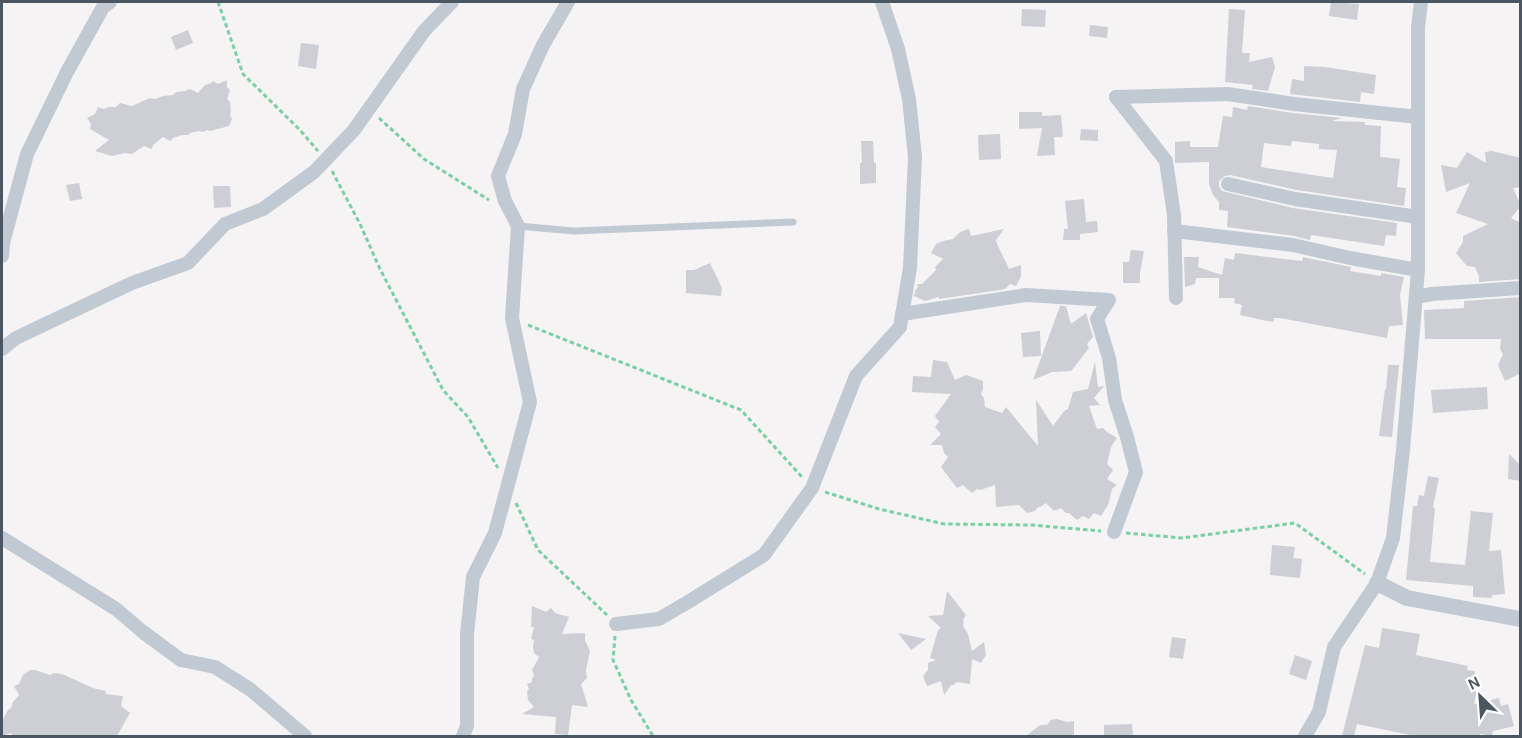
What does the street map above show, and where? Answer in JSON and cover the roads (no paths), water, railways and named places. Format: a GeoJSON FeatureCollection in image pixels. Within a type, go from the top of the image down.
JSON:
{"type":"FeatureCollection","features":[{"type":"Feature","properties":{"kind":"street"},"geometry":{"type":"LineString","coordinates":[[2,256],[3,243],[27,154],[103,7],[110,2]]}},
{"type":"Feature","properties":{"kind":"street"},"geometry":{"type":"LineString","coordinates":[[2,349],[16,338],[132,283],[188,263],[225,224],[263,209],[314,172],[354,130],[424,31],[452,2]]}},
{"type":"Feature","properties":{"kind":"street"},"geometry":{"type":"LineString","coordinates":[[464,736],[467,726],[467,634],[473,577],[495,533],[530,402],[512,318],[515,220],[505,201],[498,176],[515,134],[523,89],[543,45],[568,2]]}},
{"type":"Feature","properties":{"kind":"street"},"geometry":{"type":"LineString","coordinates":[[616,624],[659,619],[764,555],[812,488],[856,376],[900,327],[910,268],[915,157],[909,99],[898,49],[882,2]]}},
{"type":"Feature","properties":{"kind":"street"},"geometry":{"type":"LineString","coordinates":[[1305,736],[1319,712],[1334,647],[1377,583],[1393,538],[1418,270],[1418,27],[1421,2]]}},
{"type":"Feature","properties":{"kind":"street"},"geometry":{"type":"LineString","coordinates":[[1176,298],[1174,215],[1166,161],[1116,97],[1228,94],[1294,104],[1418,117]]}},
{"type":"Feature","properties":{"kind":"street"},"geometry":{"type":"LineString","coordinates":[[1228,184],[1295,199],[1418,217]]}},
{"type":"Feature","properties":{"kind":"street"},"geometry":{"type":"LineString","coordinates":[[1174,231],[1293,245],[1418,270]]}},
{"type":"Feature","properties":{"kind":"street"},"geometry":{"type":"LineString","coordinates":[[1416,297],[1521,288]]}},
{"type":"Feature","properties":{"kind":"street"},"geometry":{"type":"LineString","coordinates":[[902,314],[1026,295],[1109,300],[1097,319],[1109,358],[1115,400],[1136,472],[1114,532]]}},
{"type":"Feature","properties":{"kind":"street"},"geometry":{"type":"LineString","coordinates":[[2,538],[116,609],[181,660],[215,667],[251,690],[305,736]]}},
{"type":"Feature","properties":{"kind":"street"},"geometry":{"type":"LineString","coordinates":[[1377,583],[1407,598],[1521,619]]}},
{"type":"Feature","properties":{"kind":"lane"},"geometry":{"type":"LineString","coordinates":[[515,220],[574,231],[793,222]]}}]}
